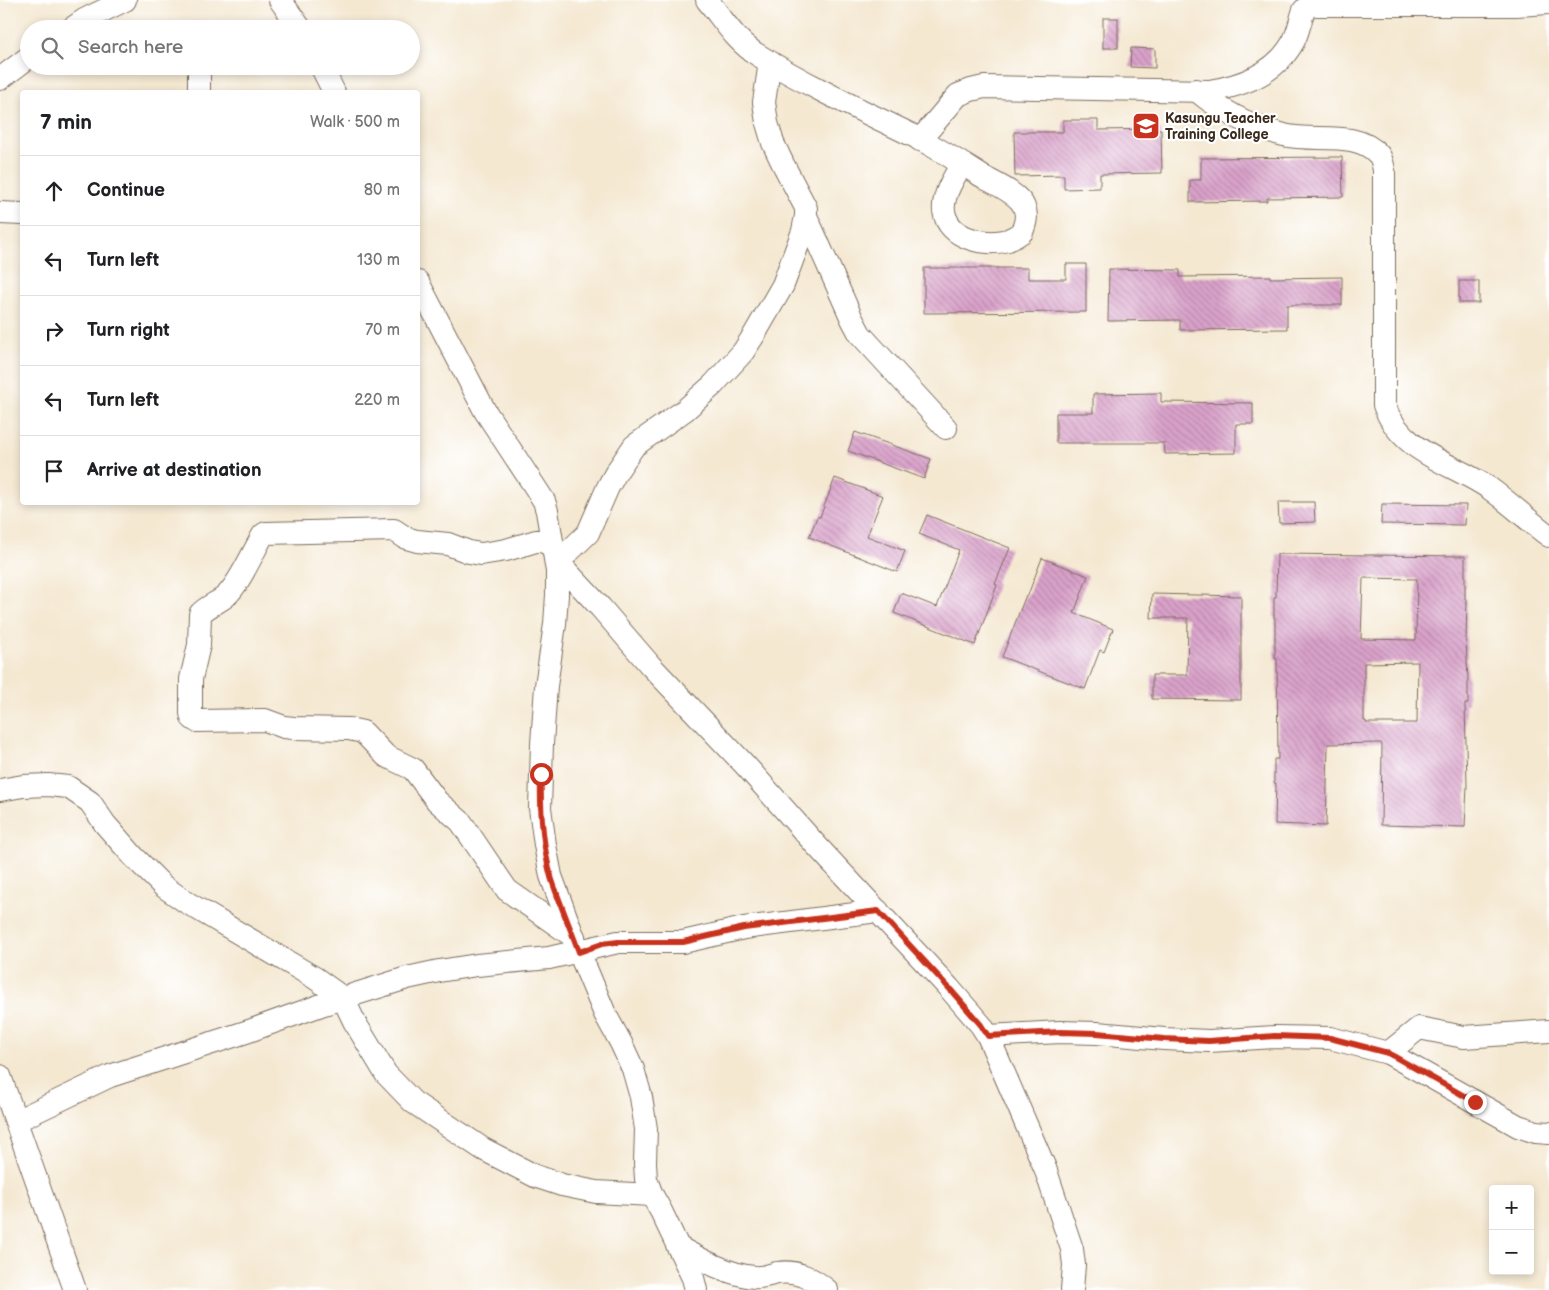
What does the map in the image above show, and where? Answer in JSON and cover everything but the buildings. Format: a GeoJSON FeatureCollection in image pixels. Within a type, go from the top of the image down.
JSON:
{"type":"FeatureCollection","features":[{"type":"Feature","properties":{"kind":"street"},"geometry":{"type":"LineString","coordinates":[[84,20],[125,0]]}},
{"type":"Feature","properties":{"kind":"street"},"geometry":{"type":"LineString","coordinates":[[280,0],[294,20]]}},
{"type":"Feature","properties":{"kind":"street"},"geometry":{"type":"LineString","coordinates":[[707,0],[746,47],[770,62],[962,164]]}},
{"type":"Feature","properties":{"kind":"street"},"geometry":{"type":"LineString","coordinates":[[920,140],[958,95],[984,87],[1196,90],[1220,89],[1243,82],[1266,71],[1284,56],[1294,42],[1304,10],[1313,5],[1516,6],[1549,3]]}},
{"type":"Feature","properties":{"kind":"street"},"geometry":{"type":"LineString","coordinates":[[555,557],[588,533],[608,487],[634,446],[685,410],[713,385],[743,352],[783,284],[803,230],[806,208],[773,143],[767,123],[764,102],[770,62]]}},
{"type":"Feature","properties":{"kind":"street"},"geometry":{"type":"LineString","coordinates":[[0,79],[20,64]]}},
{"type":"Feature","properties":{"kind":"street"},"geometry":{"type":"LineString","coordinates":[[199,75],[199,90]]}},
{"type":"Feature","properties":{"kind":"street"},"geometry":{"type":"LineString","coordinates":[[326,75],[333,90]]}},
{"type":"Feature","properties":{"kind":"street"},"geometry":{"type":"LineString","coordinates":[[1196,90],[1213,104],[1254,125],[1286,136],[1357,141],[1380,156],[1384,170],[1384,405],[1387,414],[1403,435],[1428,456],[1489,488],[1549,536]]}},
{"type":"Feature","properties":{"kind":"street"},"geometry":{"type":"LineString","coordinates":[[0,213],[20,214]]}},
{"type":"Feature","properties":{"kind":"street"},"geometry":{"type":"LineString","coordinates":[[806,216],[860,334],[946,428]]}},
{"type":"Feature","properties":{"kind":"street"},"geometry":{"type":"LineString","coordinates":[[420,286],[485,411],[544,501],[555,557],[557,595],[544,711],[540,808],[545,845],[551,876],[576,944],[605,1014],[633,1069],[641,1097],[646,1129],[646,1178],[652,1196],[693,1278],[696,1290]]}},
{"type":"Feature","properties":{"kind":"street"},"geometry":{"type":"LineString","coordinates":[[576,944],[507,890],[461,822],[437,801],[413,769],[386,756],[363,732],[349,729],[284,727],[265,720],[196,721],[192,718],[191,679],[199,645],[200,614],[232,590],[263,535],[266,533],[394,530],[406,538],[448,544],[469,552],[481,554],[542,541],[650,665],[746,766],[981,1025],[988,1036],[1045,1168],[1072,1249],[1074,1265],[1072,1290]]}},
{"type":"Feature","properties":{"kind":"street"},"geometry":{"type":"LineString","coordinates":[[0,790],[23,786],[48,785],[68,787],[90,802],[105,824],[163,886],[186,902],[315,978],[343,998],[354,1021],[386,1074],[413,1102],[483,1149],[535,1176],[562,1186],[596,1192],[652,1196]]}},
{"type":"Feature","properties":{"kind":"street"},"geometry":{"type":"LineString","coordinates":[[16,1121],[110,1076],[407,978],[477,965],[549,958],[576,944],[683,942],[744,928],[878,911]]}},
{"type":"Feature","properties":{"kind":"street"},"geometry":{"type":"LineString","coordinates":[[1388,1053],[1419,1028],[1464,1037],[1549,1031]]}},
{"type":"Feature","properties":{"kind":"street"},"geometry":{"type":"LineString","coordinates":[[988,1036],[1060,1032],[1209,1041],[1275,1036],[1330,1038],[1388,1053],[1518,1126],[1536,1132],[1549,1133]]}},
{"type":"Feature","properties":{"kind":"street"},"geometry":{"type":"LineString","coordinates":[[0,1076],[75,1290]]}},
{"type":"Feature","properties":{"kind":"street"},"geometry":{"type":"LineString","coordinates":[[678,1247],[704,1261],[728,1270],[754,1277],[778,1273],[799,1274],[813,1279],[827,1290]]}},
{"type":"Feature","properties":{"kind":"place","name":"Kasungu Teacher Training College"},"geometry":{"type":"Point","coordinates":[1146,126]}},
{"type":"Feature","properties":{"kind":"route"},"geometry":{"type":"LineString","coordinates":[[541,774],[540,808],[551,876],[579,952],[602,944],[642,941],[683,942],[744,928],[878,911],[949,988],[981,1025],[988,1036],[1060,1032],[1209,1041],[1275,1036],[1330,1038],[1388,1053],[1475,1102]]}}]}
